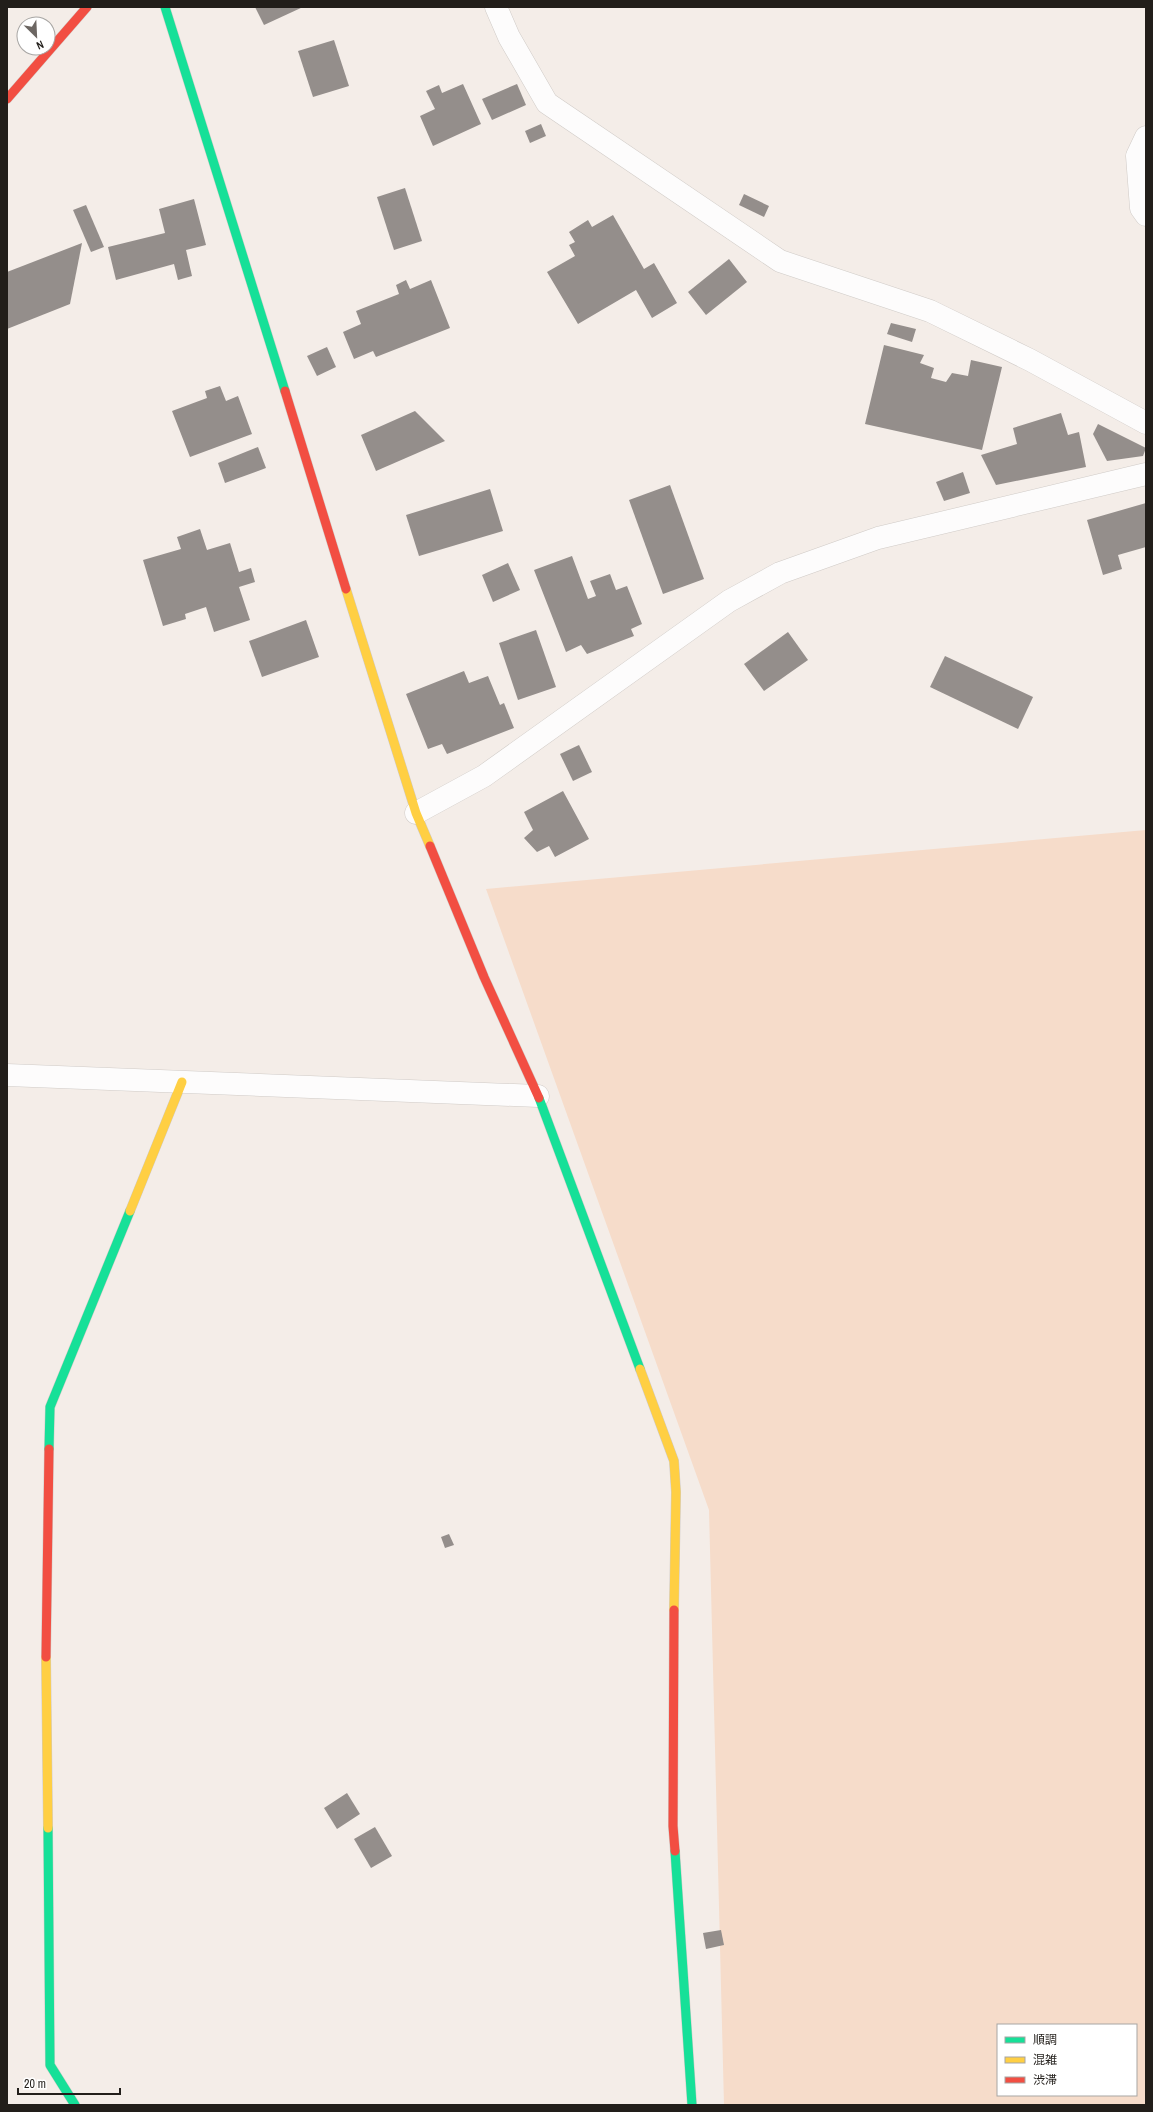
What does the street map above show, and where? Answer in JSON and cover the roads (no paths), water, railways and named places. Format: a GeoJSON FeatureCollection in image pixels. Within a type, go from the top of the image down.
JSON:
{"type":"FeatureCollection","features":[{"type":"Feature","properties":{"kind":"street"},"geometry":{"type":"LineString","coordinates":[[7,99],[87,7]]}},
{"type":"Feature","properties":{"kind":"street"},"geometry":{"type":"LineString","coordinates":[[165,7],[416,813],[484,977],[538,1096],[674,1461],[676,1492],[673,1826],[692,2105]]}},
{"type":"Feature","properties":{"kind":"street"},"geometry":{"type":"LineString","coordinates":[[496,7],[509,37],[547,103],[780,261],[930,311],[1030,360],[1146,423]]}},
{"type":"Feature","properties":{"kind":"street"},"geometry":{"type":"LineString","coordinates":[[1146,137],[1137,156],[1141,208],[1146,215]]}},
{"type":"Feature","properties":{"kind":"street"},"geometry":{"type":"LineString","coordinates":[[416,813],[484,776],[729,601],[780,573],[878,538],[1146,474]]}},
{"type":"Feature","properties":{"kind":"street"},"geometry":{"type":"LineString","coordinates":[[7,1075],[538,1096]]}},
{"type":"Feature","properties":{"kind":"street"},"geometry":{"type":"LineString","coordinates":[[75,2105],[50,2065],[46,1678],[50,1407],[182,1082]]}}]}
